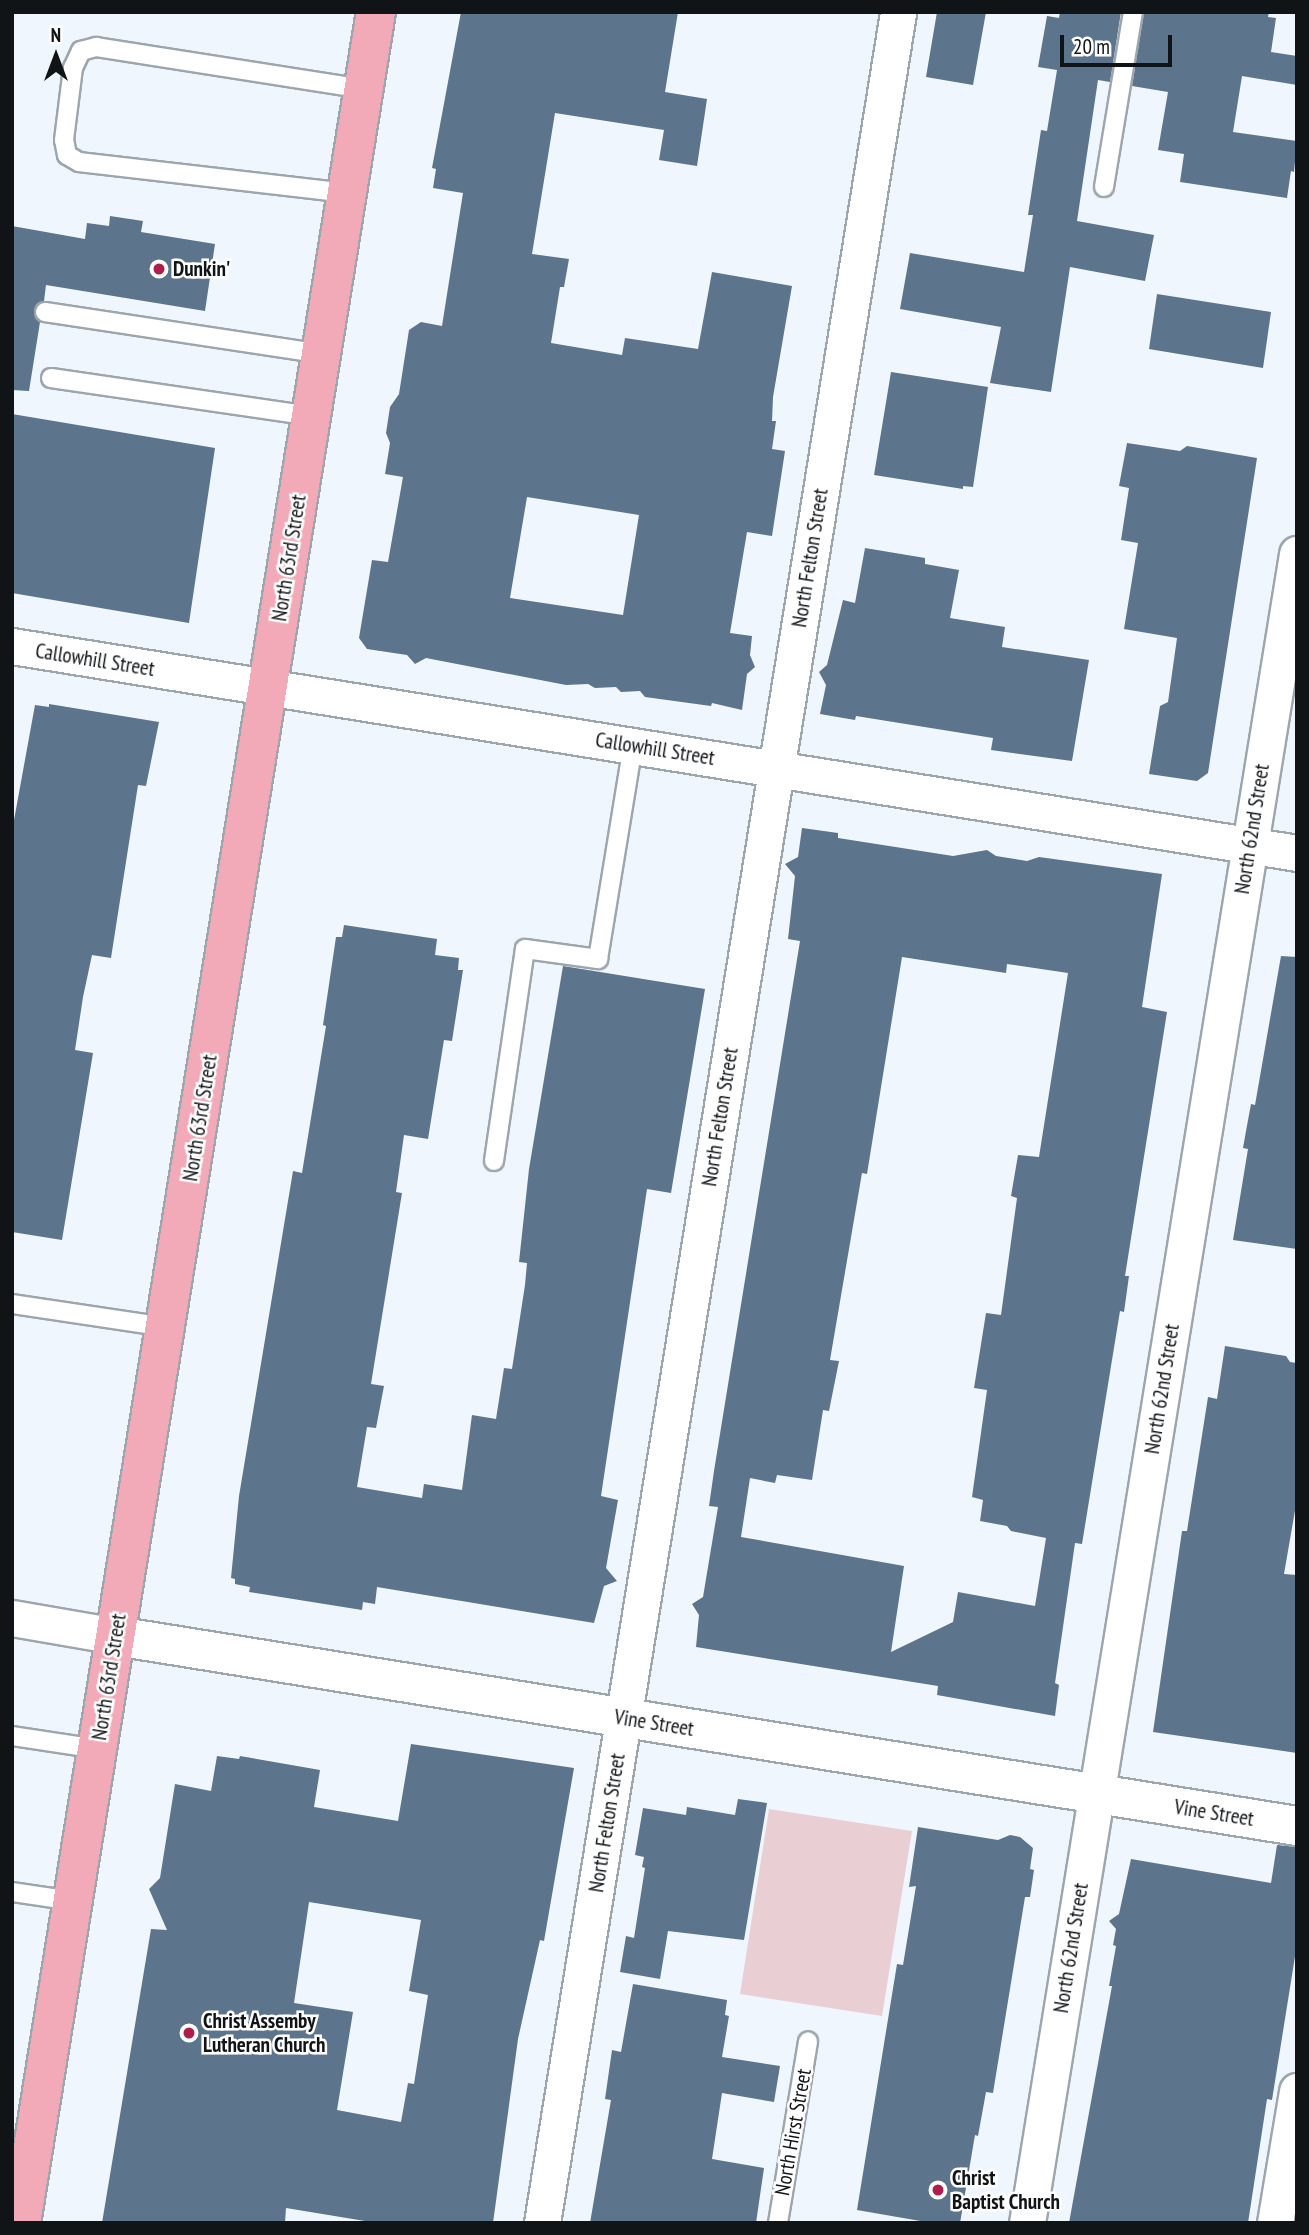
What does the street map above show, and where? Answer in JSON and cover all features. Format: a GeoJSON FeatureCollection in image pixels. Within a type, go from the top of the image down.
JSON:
{"type":"FeatureCollection","features":[{"type":"Feature","properties":{"kind":"main road","name":"North 63rd Street"},"geometry":{"type":"LineString","coordinates":[[21,2223],[376,12]]}},
{"type":"Feature","properties":{"kind":"street","name":"North Felton Street"},"geometry":{"type":"LineString","coordinates":[[542,2223],[898,12]]}},
{"type":"Feature","properties":{"kind":"street","name":"North 62nd Street"},"geometry":{"type":"LineString","coordinates":[[1027,2223],[1297,554]]}},
{"type":"Feature","properties":{"kind":"street","name":"Callowhill Street"},"geometry":{"type":"LineString","coordinates":[[12,646],[1297,853]]}},
{"type":"Feature","properties":{"kind":"street","name":"Vine Street"},"geometry":{"type":"LineString","coordinates":[[12,1618],[1297,1826]]}},
{"type":"Feature","properties":{"kind":"street"},"geometry":{"type":"LineString","coordinates":[[1275,2223],[1297,2091]]}},
{"type":"Feature","properties":{"kind":"lane"},"geometry":{"type":"LineString","coordinates":[[1104,187],[1133,12]]}},
{"type":"Feature","properties":{"kind":"lane"},"geometry":{"type":"LineString","coordinates":[[347,193],[79,162],[67,155],[64,140],[73,68],[81,51],[96,47],[364,89]]}},
{"type":"Feature","properties":{"kind":"lane"},"geometry":{"type":"LineString","coordinates":[[45,312],[322,354]]}},
{"type":"Feature","properties":{"kind":"lane"},"geometry":{"type":"LineString","coordinates":[[51,379],[312,416]]}},
{"type":"Feature","properties":{"kind":"lane"},"geometry":{"type":"LineString","coordinates":[[494,1161],[525,949],[597,959],[633,746]]}},
{"type":"Feature","properties":{"kind":"lane"},"geometry":{"type":"LineString","coordinates":[[12,1304],[166,1327]]}},
{"type":"Feature","properties":{"kind":"lane"},"geometry":{"type":"LineString","coordinates":[[12,1737],[98,1749]]}},
{"type":"Feature","properties":{"kind":"lane"},"geometry":{"type":"LineString","coordinates":[[12,1892],[73,1902]]}},
{"type":"Feature","properties":{"kind":"lane","name":"North Hirst Street"},"geometry":{"type":"LineString","coordinates":[[778,2223],[808,2041]]}},
{"type":"Feature","properties":{"kind":"shaded area"},"geometry":{"type":"Polygon","coordinates":[[[769,1809],[912,1831],[882,2016],[740,1994],[769,1809]]]}},
{"type":"Feature","properties":{"kind":"building"},"geometry":{"type":"Polygon","coordinates":[[[461,12],[678,12],[665,92],[707,99],[697,166],[659,160],[664,130],[555,113],[532,254],[569,259],[564,287],[560,287],[551,343],[622,355],[625,338],[698,349],[712,272],[792,286],[773,397],[772,421],[776,421],[772,449],[785,451],[772,536],[747,532],[730,633],[752,636],[750,655],[755,667],[747,674],[742,710],[712,703],[711,706],[645,697],[640,691],[621,692],[616,687],[566,685],[426,658],[415,664],[407,655],[367,649],[359,638],[372,560],[388,562],[403,477],[385,474],[390,443],[386,433],[390,407],[399,394],[409,330],[421,322],[442,326],[463,193],[433,188],[436,169],[432,168],[461,12]],[[527,497],[510,598],[623,615],[639,515],[527,497]]]}},
{"type":"Feature","properties":{"kind":"building"},"geometry":{"type":"Polygon","coordinates":[[[937,12],[986,12],[973,85],[926,77],[937,12]]]}},
{"type":"Feature","properties":{"kind":"building"},"geometry":{"type":"Polygon","coordinates":[[[1060,12],[1121,12],[1110,82],[1098,80],[1077,221],[1154,235],[1145,281],[1070,267],[1051,392],[990,383],[1001,327],[900,309],[910,253],[1024,272],[1033,215],[1028,215],[1041,130],[1047,131],[1057,70],[1038,67],[1047,16],[1059,18],[1060,12]]]}},
{"type":"Feature","properties":{"kind":"building"},"geometry":{"type":"Polygon","coordinates":[[[1144,12],[1269,12],[1268,17],[1276,18],[1271,52],[1297,56],[1297,85],[1242,76],[1233,132],[1297,141],[1294,172],[1291,171],[1287,198],[1180,182],[1184,154],[1158,150],[1168,92],[1132,86],[1144,12]]]}},
{"type":"Feature","properties":{"kind":"building"},"geometry":{"type":"Polygon","coordinates":[[[110,216],[143,221],[141,232],[215,244],[205,311],[46,285],[44,301],[37,304],[34,311],[40,322],[29,391],[12,390],[12,226],[85,239],[87,223],[109,226],[110,216]]]}},
{"type":"Feature","properties":{"kind":"building"},"geometry":{"type":"Polygon","coordinates":[[[1157,294],[1271,312],[1263,368],[1149,349],[1157,294]]]}},
{"type":"Feature","properties":{"kind":"building"},"geometry":{"type":"Polygon","coordinates":[[[891,372],[988,387],[973,487],[963,486],[963,489],[874,475],[891,372]]]}},
{"type":"Feature","properties":{"kind":"building"},"geometry":{"type":"Polygon","coordinates":[[[12,414],[215,448],[189,623],[12,593],[12,414]]]}},
{"type":"Feature","properties":{"kind":"building"},"geometry":{"type":"Polygon","coordinates":[[[1127,443],[1180,451],[1187,446],[1257,458],[1208,773],[1197,781],[1149,774],[1160,706],[1168,702],[1177,638],[1124,629],[1138,543],[1121,540],[1129,488],[1119,486],[1127,443]]]}},
{"type":"Feature","properties":{"kind":"building"},"geometry":{"type":"Polygon","coordinates":[[[865,548],[925,558],[925,564],[959,570],[950,618],[1005,627],[1002,647],[1089,660],[1072,761],[991,750],[993,738],[856,716],[855,720],[820,714],[826,685],[819,672],[827,665],[843,600],[855,603],[865,548]]]}},
{"type":"Feature","properties":{"kind":"building"},"geometry":{"type":"Polygon","coordinates":[[[49,704],[159,722],[146,786],[138,785],[111,958],[92,955],[83,997],[75,1050],[93,1053],[62,1240],[12,1232],[12,831],[35,705],[49,707],[49,704]]]}},
{"type":"Feature","properties":{"kind":"building"},"geometry":{"type":"Polygon","coordinates":[[[802,828],[838,833],[838,838],[953,856],[987,850],[996,856],[1027,861],[1039,857],[1162,874],[1142,1007],[1167,1012],[1125,1276],[1129,1276],[1124,1312],[1120,1311],[1082,1544],[1075,1543],[1055,1683],[1059,1685],[1055,1716],[937,1695],[938,1686],[696,1647],[699,1615],[692,1604],[703,1597],[718,1507],[709,1506],[714,1471],[800,941],[788,939],[795,876],[785,864],[798,857],[802,828]],[[902,957],[867,1174],[862,1173],[830,1360],[839,1361],[829,1411],[823,1410],[812,1480],[777,1475],[775,1483],[750,1478],[741,1537],[904,1566],[891,1652],[953,1622],[958,1592],[1035,1606],[1046,1538],[980,1521],[983,1500],[972,1497],[987,1390],[974,1388],[986,1313],[1001,1315],[1017,1198],[1011,1196],[1018,1155],[1039,1157],[1068,973],[1007,964],[1006,973],[902,957]]]}},
{"type":"Feature","properties":{"kind":"building"},"geometry":{"type":"Polygon","coordinates":[[[344,925],[437,939],[435,955],[459,958],[458,970],[463,970],[452,1041],[444,1040],[428,1139],[404,1135],[396,1192],[402,1193],[371,1384],[384,1386],[376,1428],[367,1427],[357,1487],[422,1498],[424,1484],[462,1490],[472,1415],[496,1419],[504,1368],[512,1369],[525,1285],[527,1263],[519,1262],[529,1169],[563,966],[705,989],[671,1193],[647,1189],[601,1496],[618,1500],[606,1568],[617,1581],[604,1586],[594,1623],[377,1587],[375,1604],[363,1602],[362,1610],[249,1592],[250,1587],[235,1584],[235,1579],[231,1578],[239,1496],[293,1171],[302,1173],[326,1026],[323,1025],[336,937],[342,937],[344,925]]]}},
{"type":"Feature","properties":{"kind":"building"},"geometry":{"type":"Polygon","coordinates":[[[1281,956],[1297,957],[1297,1249],[1233,1240],[1248,1149],[1243,1148],[1251,1104],[1255,1105],[1281,956]]]}},
{"type":"Feature","properties":{"kind":"building"},"geometry":{"type":"Polygon","coordinates":[[[1225,1346],[1286,1356],[1290,1362],[1297,1363],[1297,1499],[1284,1574],[1297,1575],[1297,1753],[1153,1732],[1182,1531],[1187,1531],[1208,1397],[1217,1399],[1225,1346]]]}},
{"type":"Feature","properties":{"kind":"building"},"geometry":{"type":"Polygon","coordinates":[[[411,1744],[574,1768],[544,1941],[540,1940],[518,2039],[493,2223],[377,2223],[286,2208],[285,2223],[102,2223],[151,1929],[167,1930],[149,1889],[160,1878],[175,1784],[211,1791],[217,1756],[239,1759],[240,1756],[320,1770],[314,1807],[398,1821],[411,1744]],[[309,1902],[294,2003],[353,2012],[337,2110],[401,2122],[408,2083],[414,2084],[428,1995],[409,1991],[421,1920],[309,1902]]]}},
{"type":"Feature","properties":{"kind":"building"},"geometry":{"type":"Polygon","coordinates":[[[738,1799],[767,1803],[744,1940],[668,1931],[660,1979],[620,1972],[626,1936],[634,1938],[645,1868],[642,1867],[644,1857],[635,1855],[643,1808],[686,1815],[687,1807],[735,1815],[738,1799]]]}},
{"type":"Feature","properties":{"kind":"building"},"geometry":{"type":"Polygon","coordinates":[[[918,1827],[998,1840],[1010,1835],[1020,1837],[1033,1848],[1030,1869],[1034,1870],[1030,1897],[1025,1897],[993,2093],[986,2092],[978,2136],[975,2135],[960,2223],[932,2223],[857,2210],[897,1964],[903,1965],[916,1886],[909,1887],[918,1827]]]}},
{"type":"Feature","properties":{"kind":"building"},"geometry":{"type":"Polygon","coordinates":[[[1277,1845],[1297,1847],[1297,1944],[1272,2100],[1267,2099],[1248,2223],[1069,2223],[1112,1986],[1109,1986],[1116,1929],[1109,1921],[1119,1914],[1131,1859],[1271,1883],[1277,1845]]]}},
{"type":"Feature","properties":{"kind":"building"},"geometry":{"type":"Polygon","coordinates":[[[633,1984],[727,2000],[725,2015],[729,2016],[722,2057],[780,2066],[774,2102],[722,2093],[712,2159],[764,2168],[756,2223],[590,2223],[611,2100],[605,2099],[612,2050],[621,2052],[633,1984]]]}},
{"type":"Feature","properties":{"kind":"place","name":"Dunkin'"},"geometry":{"type":"Point","coordinates":[159,269]}},
{"type":"Feature","properties":{"kind":"place","name":"Christ Assemby Lutheran Church"},"geometry":{"type":"Point","coordinates":[189,2033]}},
{"type":"Feature","properties":{"kind":"place","name":"Christ Baptist Church"},"geometry":{"type":"Point","coordinates":[938,2190]}}]}
